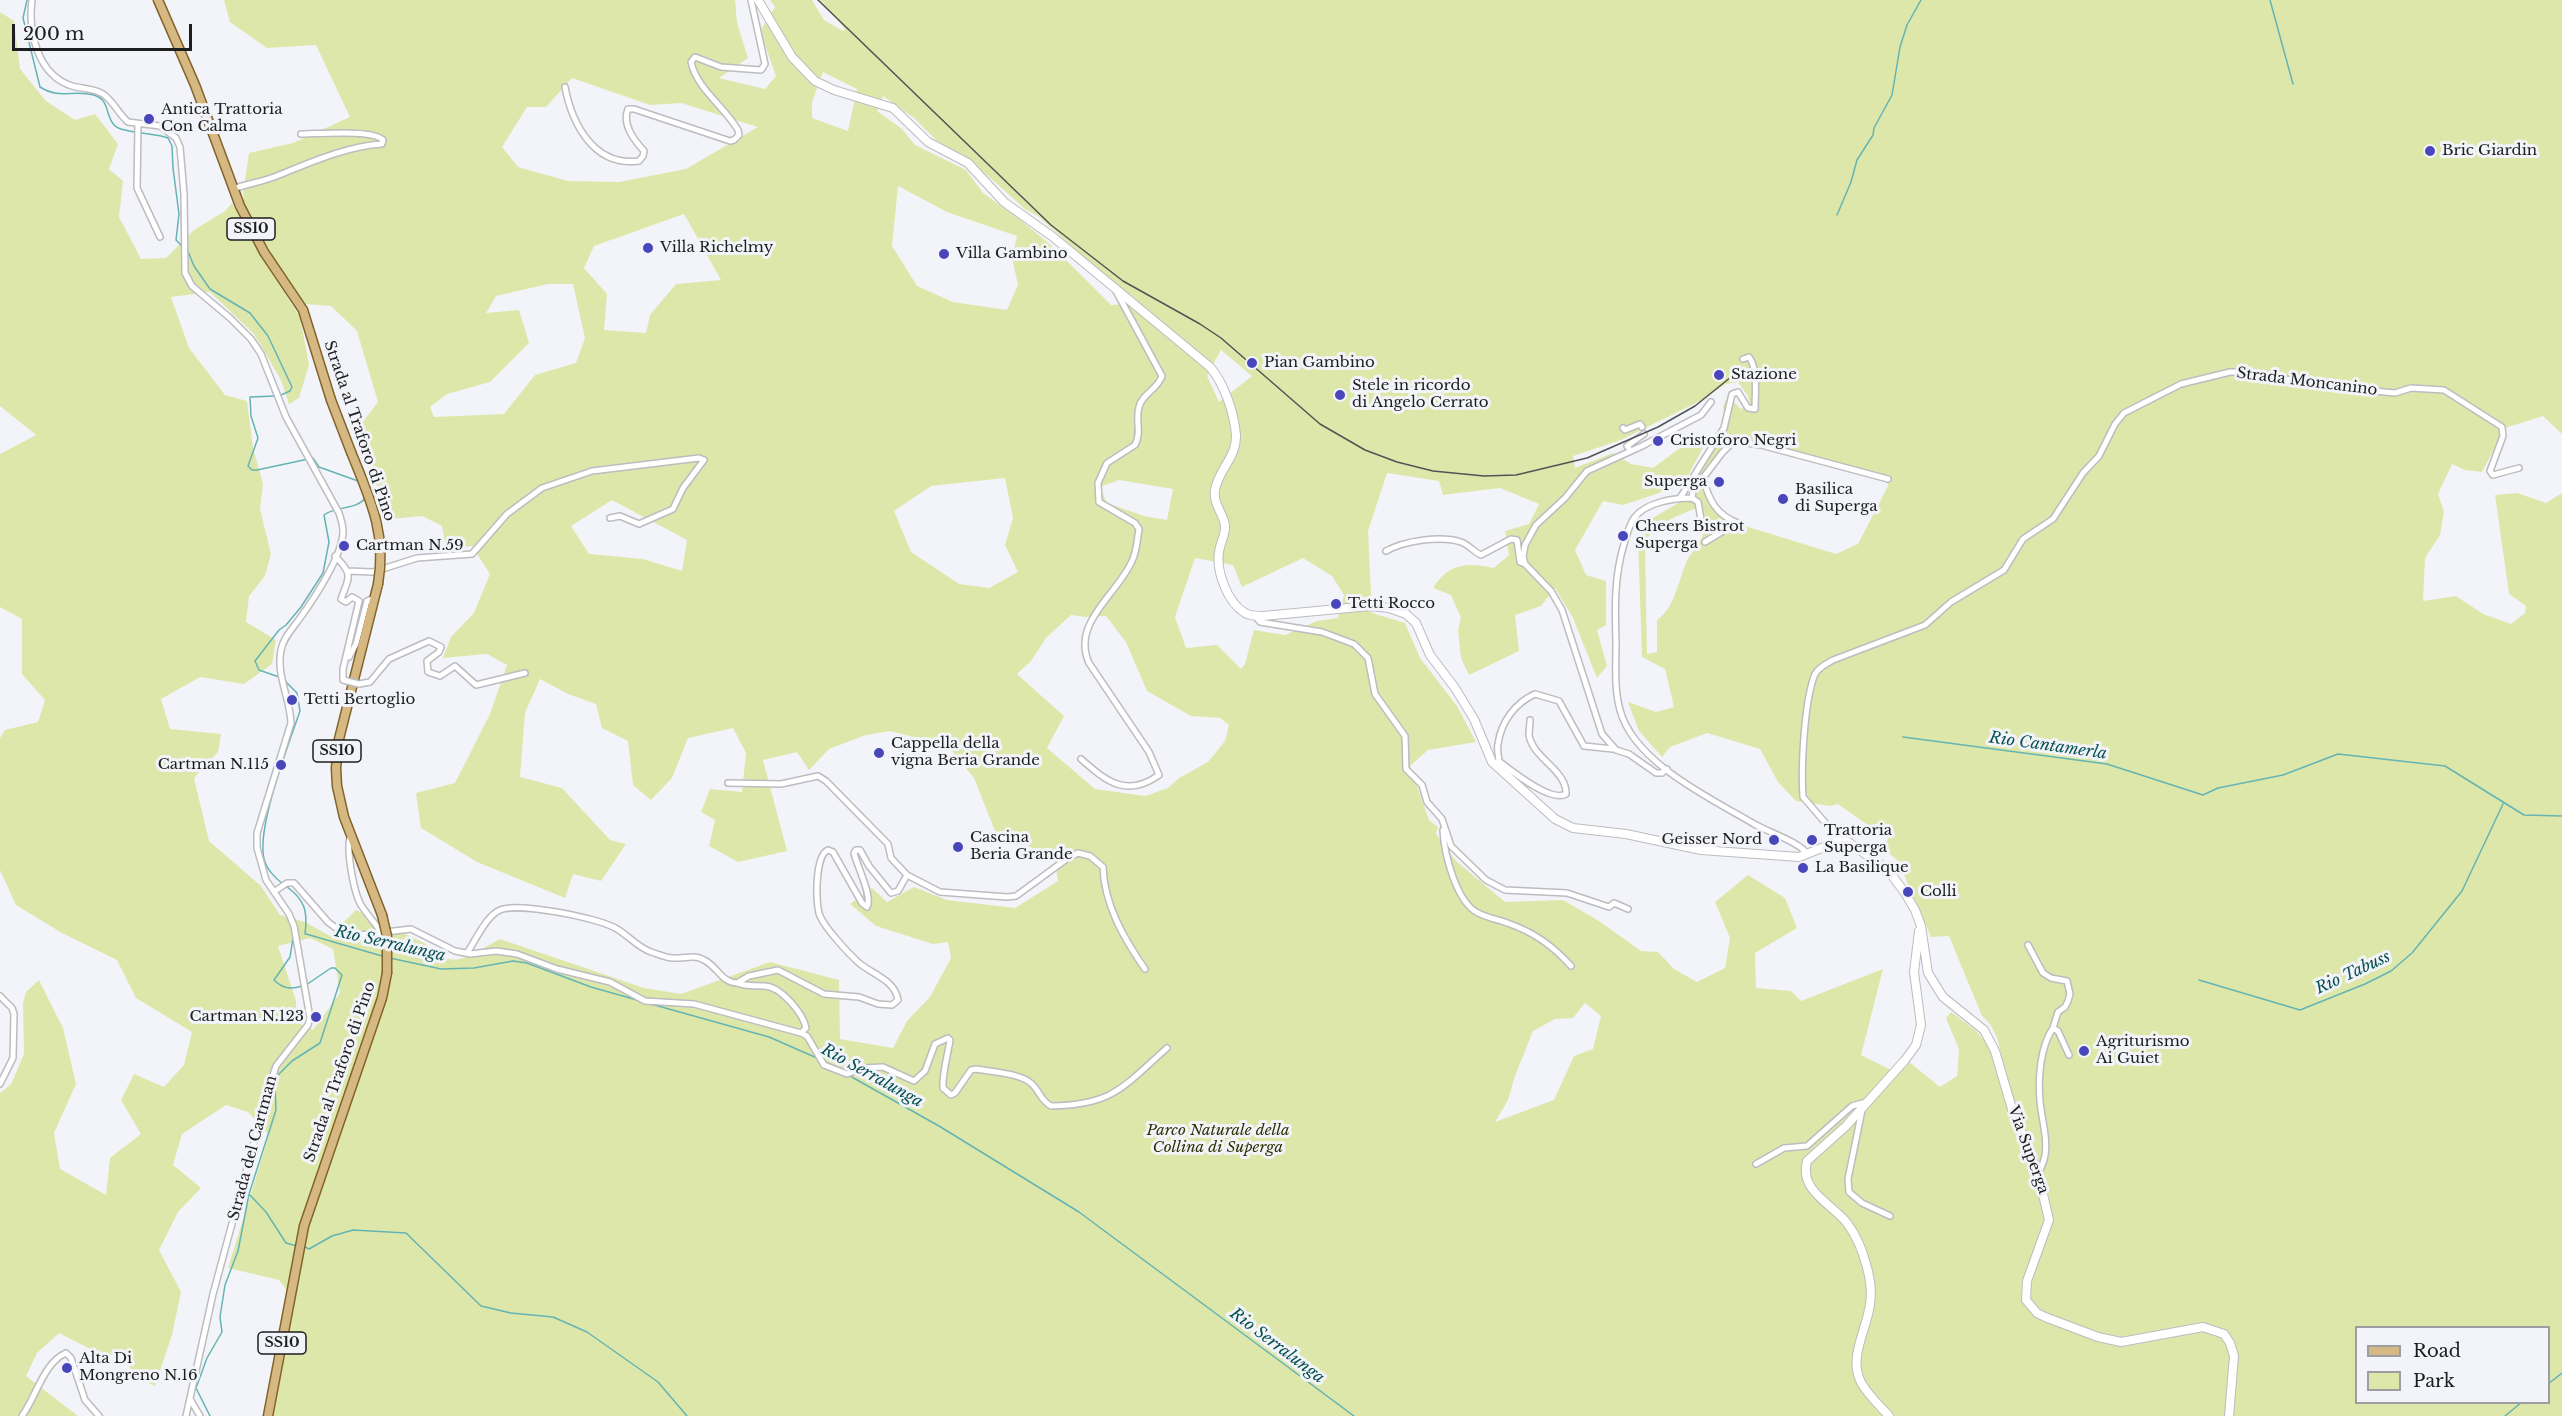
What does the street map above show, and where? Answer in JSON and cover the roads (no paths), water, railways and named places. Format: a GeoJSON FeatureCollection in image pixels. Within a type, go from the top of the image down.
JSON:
{"type":"FeatureCollection","features":[{"type":"Feature","properties":{"kind":"main road","name":"Strada al Traforo di Pino"},"geometry":{"type":"LineString","coordinates":[[158,0],[195,85],[233,189],[264,252],[303,310],[331,400],[372,505],[380,534],[381,563],[378,584],[336,754],[340,801],[382,915],[387,936],[387,973],[382,998],[304,1226],[268,1416]]}},
{"type":"Feature","properties":{"kind":"street"},"geometry":{"type":"LineString","coordinates":[[32,0],[30,21],[34,41],[48,69],[57,78],[71,86],[103,94],[128,122],[138,125],[137,188],[160,237]]}},
{"type":"Feature","properties":{"kind":"street"},"geometry":{"type":"LineString","coordinates":[[565,87],[568,104],[578,129],[603,153],[621,162],[639,161],[644,151],[630,132],[625,116],[628,109],[734,141],[739,135],[738,130],[693,72],[691,62],[695,57],[721,68],[761,70],[765,64],[750,0]]}},
{"type":"Feature","properties":{"kind":"street"},"geometry":{"type":"LineString","coordinates":[[758,0],[784,44],[807,74],[834,90],[893,108],[928,142],[968,163],[1004,202],[1053,237],[1210,367],[1219,378],[1234,422],[1236,436],[1235,449],[1217,482],[1215,491],[1215,501],[1225,523],[1218,566],[1225,586],[1235,603],[1247,615],[1370,606],[1389,608],[1406,614],[1416,623],[1430,655],[1455,688],[1481,732],[1487,753],[1555,819],[1573,828],[1626,834],[1701,850],[1799,857],[1837,842]]}},
{"type":"Feature","properties":{"kind":"street","name":"Strada del Cartman"},"geometry":{"type":"LineString","coordinates":[[138,125],[160,126],[169,131],[180,147],[185,218],[185,273],[192,286],[230,318],[251,339],[261,354],[274,383],[279,402],[339,513],[344,529],[336,556],[317,595],[286,638],[281,649],[282,685],[290,706],[291,723],[257,833],[257,848],[266,880],[289,914],[295,932],[310,1018],[308,1025],[276,1066],[267,1094],[213,1294],[186,1416]]}},
{"type":"Feature","properties":{"kind":"street"},"geometry":{"type":"LineString","coordinates":[[233,189],[272,178],[300,165],[362,146],[382,144],[383,140],[380,136],[364,134],[301,134]]}},
{"type":"Feature","properties":{"kind":"street"},"geometry":{"type":"LineString","coordinates":[[1081,759],[1127,788],[1144,784],[1159,775],[1149,752],[1089,663],[1083,643],[1088,627],[1132,560],[1139,529],[1135,523],[1099,502],[1098,483],[1107,463],[1135,445],[1139,428],[1139,405],[1159,384],[1162,376],[1115,290]]}},
{"type":"Feature","properties":{"kind":"street"},"geometry":{"type":"LineString","coordinates":[[1680,498],[1724,428],[1732,394],[1738,392],[1748,408],[1755,409],[1754,367],[1749,357],[1743,359]]}},
{"type":"Feature","properties":{"kind":"street","name":"Strada Moncanino"},"geometry":{"type":"LineString","coordinates":[[1837,842],[1829,827],[1803,797],[1803,755],[1810,693],[1816,673],[1822,666],[1833,660],[1925,625],[1951,602],[2004,570],[2023,539],[2053,519],[2083,473],[2099,456],[2115,424],[2124,413],[2181,384],[2230,372],[2246,372],[2324,386],[2395,393],[2411,388],[2434,388],[2444,390],[2502,427],[2503,436],[2490,471],[2493,475],[2519,468]]}},
{"type":"Feature","properties":{"kind":"street"},"geometry":{"type":"LineString","coordinates":[[1525,564],[1522,557],[1525,545],[1536,525],[1565,498],[1587,471],[1701,416],[1711,402]]}},
{"type":"Feature","properties":{"kind":"street"},"geometry":{"type":"LineString","coordinates":[[1623,428],[1625,430],[1636,424],[1642,427]]}},
{"type":"Feature","properties":{"kind":"street"},"geometry":{"type":"LineString","coordinates":[[1630,451],[1627,446],[1644,434]]}},
{"type":"Feature","properties":{"kind":"street"},"geometry":{"type":"LineString","coordinates":[[1806,854],[1799,846],[1765,830],[1667,769],[1642,748],[1627,728],[1620,710],[1617,683],[1614,591],[1620,557],[1634,518],[1645,508],[1693,495],[1703,478],[1731,444],[1739,442],[1761,445],[1888,479]]}},
{"type":"Feature","properties":{"kind":"street"},"geometry":{"type":"LineString","coordinates":[[348,571],[373,572],[417,558],[472,554],[503,517],[537,491],[581,474],[665,461],[699,458],[704,460],[683,488],[673,509],[668,513],[639,524],[620,516],[610,518]]}},
{"type":"Feature","properties":{"kind":"street"},"geometry":{"type":"LineString","coordinates":[[1703,478],[1709,500],[1719,513],[1737,523],[1704,542]]}},
{"type":"Feature","properties":{"kind":"street"},"geometry":{"type":"LineString","coordinates":[[1693,495],[1699,506],[1701,520]]}},
{"type":"Feature","properties":{"kind":"street"},"geometry":{"type":"LineString","coordinates":[[1699,506],[1709,500]]}},
{"type":"Feature","properties":{"kind":"street"},"geometry":{"type":"LineString","coordinates":[[1386,551],[1409,541],[1447,540],[1458,541],[1481,555],[1511,539],[1517,540],[1518,558],[1551,591],[1562,610],[1602,734],[1616,750]]}},
{"type":"Feature","properties":{"kind":"street"},"geometry":{"type":"LineString","coordinates":[[336,556],[350,577],[341,599],[346,602],[354,598],[359,601],[343,669],[343,680],[359,684],[370,682],[389,659],[429,641],[441,647],[440,652],[427,661],[430,675],[440,676],[455,666],[470,682],[478,685],[525,673]]}},
{"type":"Feature","properties":{"kind":"street"},"geometry":{"type":"LineString","coordinates":[[343,669],[356,644],[367,601],[375,598]]}},
{"type":"Feature","properties":{"kind":"street"},"geometry":{"type":"LineString","coordinates":[[1255,616],[1260,622],[1322,632],[1333,636],[1354,644],[1368,658],[1376,694],[1405,735],[1406,770],[1422,785],[1427,802],[1442,819],[1451,846],[1486,880],[1505,890],[1567,893],[1609,907],[1614,903],[1628,909]]}},
{"type":"Feature","properties":{"kind":"street"},"geometry":{"type":"LineString","coordinates":[[1499,765],[1497,745],[1510,713],[1516,705],[1535,694],[1559,701],[1584,746],[1606,747],[1629,754],[1656,773],[1667,769]]}},
{"type":"Feature","properties":{"kind":"street"},"geometry":{"type":"LineString","coordinates":[[1499,765],[1537,788],[1560,797],[1566,795],[1563,780],[1542,758],[1529,736],[1530,720]]}},
{"type":"Feature","properties":{"kind":"street"},"geometry":{"type":"LineString","coordinates":[[728,783],[781,784],[818,776],[888,844],[891,858],[907,875],[940,892],[1016,896],[1068,858],[1078,854],[1090,856],[1103,867],[1107,898],[1135,955],[1145,969]]}},
{"type":"Feature","properties":{"kind":"street"},"geometry":{"type":"LineString","coordinates":[[1442,819],[1444,850],[1464,901],[1477,913],[1530,933],[1557,951],[1570,966]]}},
{"type":"Feature","properties":{"kind":"street"},"geometry":{"type":"LineString","coordinates":[[351,835],[348,851],[360,904],[379,929],[378,932]]}},
{"type":"Feature","properties":{"kind":"street","name":"Via Superga"},"geometry":{"type":"LineString","coordinates":[[1837,842],[1844,839],[1851,842],[1888,870],[1915,910],[1921,926],[1928,973],[1936,987],[1943,997],[1989,1038],[1995,1051],[2012,1109],[2038,1173],[2049,1220],[2027,1281],[2026,1300],[2030,1307],[2045,1317],[2098,1337],[2121,1342],[2203,1327],[2224,1334],[2234,1356],[2229,1416]]}},
{"type":"Feature","properties":{"kind":"street"},"geometry":{"type":"LineString","coordinates":[[737,983],[748,976],[778,970],[824,994],[858,997],[878,1004],[897,1003],[898,995],[889,984],[859,963],[819,914],[818,863],[824,852],[833,852],[862,903],[867,907],[869,897],[856,862],[854,853],[856,850],[860,850],[869,866],[891,893],[898,891],[907,875]]}},
{"type":"Feature","properties":{"kind":"street"},"geometry":{"type":"LineString","coordinates":[[275,891],[287,883],[294,883],[328,922],[336,928],[360,935],[411,929],[455,951],[467,953],[496,951],[517,954],[557,969],[610,982],[645,1001],[694,1004],[801,1033],[807,1036],[824,1065],[847,1074],[863,1068],[883,1066],[914,1081],[925,1071],[935,1044],[948,1038],[950,1040],[946,1055],[947,1063],[942,1080],[946,1093],[954,1095],[966,1075],[976,1069],[1024,1079],[1034,1086],[1042,1100],[1051,1106],[1078,1105],[1112,1095],[1167,1048]]}},
{"type":"Feature","properties":{"kind":"street"},"geometry":{"type":"LineString","coordinates":[[467,953],[499,910],[527,909],[597,920],[616,928],[636,944],[651,952],[670,958],[704,959],[721,976],[732,983],[747,987],[765,986],[778,991],[804,1020],[806,1028],[801,1033]]}},
{"type":"Feature","properties":{"kind":"street"},"geometry":{"type":"LineString","coordinates":[[1889,1416],[1861,1383],[1858,1371],[1860,1342],[1870,1305],[1870,1277],[1861,1246],[1846,1222],[1810,1189],[1805,1169],[1807,1161],[1846,1126],[1905,1060],[1916,1044],[1921,1025],[1914,972],[1921,926]]}},
{"type":"Feature","properties":{"kind":"street"},"geometry":{"type":"LineString","coordinates":[[2028,945],[2043,973],[2051,978],[2067,981],[2070,994],[2065,1007],[2058,1012],[2043,1054],[2040,1081],[2046,1144],[2044,1162],[2038,1173]]}},
{"type":"Feature","properties":{"kind":"street"},"geometry":{"type":"LineString","coordinates":[[0,996],[12,1008],[14,1014],[13,1058],[0,1084]]}},
{"type":"Feature","properties":{"kind":"street"},"geometry":{"type":"LineString","coordinates":[[2053,1028],[2058,1031],[2069,1055]]}},
{"type":"Feature","properties":{"kind":"street"},"geometry":{"type":"LineString","coordinates":[[1756,1164],[1784,1148],[1807,1146],[1852,1106],[1869,1101]]}},
{"type":"Feature","properties":{"kind":"street"},"geometry":{"type":"LineString","coordinates":[[1862,1108],[1848,1179],[1849,1192],[1862,1203],[1890,1216]]}},
{"type":"Feature","properties":{"kind":"street"},"geometry":{"type":"LineString","coordinates":[[22,1416],[50,1367],[59,1356],[66,1353],[71,1358],[85,1400],[99,1416]]}},
{"type":"Feature","properties":{"kind":"street"},"geometry":{"type":"LineString","coordinates":[[190,1399],[200,1416]]}},
{"type":"Feature","properties":{"kind":"waterway"},"geometry":{"type":"LineString","coordinates":[[27,0],[23,18],[40,87],[54,93],[94,95],[103,100],[111,121],[118,128],[168,138],[172,146],[179,214],[176,240],[183,247]]}},
{"type":"Feature","properties":{"kind":"waterway"},"geometry":{"type":"LineString","coordinates":[[1837,215],[1851,182],[1857,160],[1873,135],[1874,128],[1892,95],[1900,47],[1907,25],[1921,0]]}},
{"type":"Feature","properties":{"kind":"waterway"},"geometry":{"type":"LineString","coordinates":[[2270,0],[2293,84]]}},
{"type":"Feature","properties":{"kind":"waterway"},"geometry":{"type":"LineString","coordinates":[[187,249],[194,266],[210,289],[250,313],[268,336],[292,387],[290,391],[281,395]]}},
{"type":"Feature","properties":{"kind":"waterway"},"geometry":{"type":"LineString","coordinates":[[276,396],[250,397],[251,416],[258,438],[248,466],[252,470],[257,470],[313,458],[319,467],[358,481]]}},
{"type":"Feature","properties":{"kind":"waterway"},"geometry":{"type":"LineString","coordinates":[[279,677],[259,670],[255,661],[279,630],[301,607],[323,573],[329,542],[324,515],[357,504],[365,498]]}},
{"type":"Feature","properties":{"kind":"waterway"},"geometry":{"type":"LineString","coordinates":[[282,883],[268,868],[263,848],[268,810],[300,711],[297,693],[283,679]]}},
{"type":"Feature","properties":{"kind":"waterway","name":"Rio Cantamerla"},"geometry":{"type":"LineString","coordinates":[[1903,737],[2107,764],[2203,795],[2218,788],[2283,775],[2338,754],[2445,766],[2524,815],[2562,816]]}},
{"type":"Feature","properties":{"kind":"waterway","name":"Rio Tabuss"},"geometry":{"type":"LineString","coordinates":[[2199,980],[2300,1010],[2391,971],[2412,953],[2462,891],[2503,804]]}},
{"type":"Feature","properties":{"kind":"waterway"},"geometry":{"type":"LineString","coordinates":[[286,886],[297,896],[304,907],[305,934]]}},
{"type":"Feature","properties":{"kind":"waterway","name":"Rio Serralunga"},"geometry":{"type":"LineString","coordinates":[[306,934],[382,956]]}},
{"type":"Feature","properties":{"kind":"waterway"},"geometry":{"type":"LineString","coordinates":[[293,938],[290,957],[274,980],[286,988],[302,986]]}},
{"type":"Feature","properties":{"kind":"waterway","name":"Rio Serralunga"},"geometry":{"type":"LineString","coordinates":[[390,958],[441,969],[474,968],[513,961],[527,963],[591,987],[637,1000]]}},
{"type":"Feature","properties":{"kind":"waterway"},"geometry":{"type":"LineString","coordinates":[[210,1416],[196,1388],[207,1358],[222,1332],[220,1317],[225,1285],[238,1251],[249,1194],[276,1110],[275,1085],[279,1074],[292,1061],[320,1043],[342,975],[335,968],[331,968],[306,985]]}},
{"type":"Feature","properties":{"kind":"waterway","name":"Rio Serralunga"},"geometry":{"type":"LineString","coordinates":[[651,1004],[769,1037],[817,1058]]}},
{"type":"Feature","properties":{"kind":"waterway","name":"Rio Serralunga"},"geometry":{"type":"LineString","coordinates":[[850,1076],[939,1126],[1079,1212],[1354,1416]]}},
{"type":"Feature","properties":{"kind":"waterway"},"geometry":{"type":"LineString","coordinates":[[249,1194],[266,1212],[286,1243],[297,1246]]}},
{"type":"Feature","properties":{"kind":"waterway"},"geometry":{"type":"LineString","coordinates":[[305,1247],[309,1249],[332,1236],[353,1230],[406,1233],[481,1306],[511,1313],[553,1317],[587,1332],[658,1382],[687,1416]]}},
{"type":"Feature","properties":{"kind":"waterway"},"geometry":{"type":"LineString","coordinates":[[2550,1382],[2562,1373]]}},
{"type":"Feature","properties":{"kind":"waterway"},"geometry":{"type":"LineString","coordinates":[[2505,1416],[2520,1404]]}},
{"type":"Feature","properties":{"kind":"tram line"},"geometry":{"type":"LineString","coordinates":[[818,0],[1051,225],[1123,281],[1221,338],[1320,424],[1365,450],[1397,462],[1433,471],[1484,476],[1516,475],[1587,458],[1658,427],[1695,406],[1736,373]]}},
{"type":"Feature","properties":{"kind":"place","name":"Antica Trattoria Con Calma"},"geometry":{"type":"Point","coordinates":[149,119]}},
{"type":"Feature","properties":{"kind":"place","name":"Bric Giardin"},"geometry":{"type":"Point","coordinates":[2430,151]}},
{"type":"Feature","properties":{"kind":"place","name":"Villa Richelmy"},"geometry":{"type":"Point","coordinates":[648,248]}},
{"type":"Feature","properties":{"kind":"place","name":"Villa Gambino"},"geometry":{"type":"Point","coordinates":[944,254]}},
{"type":"Feature","properties":{"kind":"place","name":"Pian Gambino"},"geometry":{"type":"Point","coordinates":[1252,363]}},
{"type":"Feature","properties":{"kind":"place","name":"Stazione"},"geometry":{"type":"Point","coordinates":[1719,375]}},
{"type":"Feature","properties":{"kind":"place","name":"Stele in ricordo di Angelo Cerrato"},"geometry":{"type":"Point","coordinates":[1340,395]}},
{"type":"Feature","properties":{"kind":"place","name":"Cristoforo Negri"},"geometry":{"type":"Point","coordinates":[1658,441]}},
{"type":"Feature","properties":{"kind":"place","name":"Superga"},"geometry":{"type":"Point","coordinates":[1719,482]}},
{"type":"Feature","properties":{"kind":"place","name":"Basilica di Superga"},"geometry":{"type":"Point","coordinates":[1783,499]}},
{"type":"Feature","properties":{"kind":"place","name":"Cheers Bistrot Superga"},"geometry":{"type":"Point","coordinates":[1623,536]}},
{"type":"Feature","properties":{"kind":"place","name":"Cartman N.59"},"geometry":{"type":"Point","coordinates":[344,546]}},
{"type":"Feature","properties":{"kind":"place","name":"Tetti Rocco"},"geometry":{"type":"Point","coordinates":[1336,604]}},
{"type":"Feature","properties":{"kind":"place","name":"Tetti Bertoglio"},"geometry":{"type":"Point","coordinates":[292,700]}},
{"type":"Feature","properties":{"kind":"place","name":"Cappella della vigna Beria Grande"},"geometry":{"type":"Point","coordinates":[879,753]}},
{"type":"Feature","properties":{"kind":"place","name":"Cartman N.115"},"geometry":{"type":"Point","coordinates":[281,765]}},
{"type":"Feature","properties":{"kind":"place","name":"Geisser Nord"},"geometry":{"type":"Point","coordinates":[1774,840]}},
{"type":"Feature","properties":{"kind":"place","name":"Trattoria Superga"},"geometry":{"type":"Point","coordinates":[1812,840]}},
{"type":"Feature","properties":{"kind":"place","name":"Cascina Beria Grande"},"geometry":{"type":"Point","coordinates":[958,847]}},
{"type":"Feature","properties":{"kind":"place","name":"La Basilique"},"geometry":{"type":"Point","coordinates":[1803,868]}},
{"type":"Feature","properties":{"kind":"place","name":"Colli"},"geometry":{"type":"Point","coordinates":[1908,892]}},
{"type":"Feature","properties":{"kind":"place","name":"Cartman N.123"},"geometry":{"type":"Point","coordinates":[316,1017]}},
{"type":"Feature","properties":{"kind":"place","name":"Agriturismo Ai Guiet"},"geometry":{"type":"Point","coordinates":[2084,1051]}},
{"type":"Feature","properties":{"kind":"place","name":"Alta Di Mongreno N.16"},"geometry":{"type":"Point","coordinates":[67,1368]}},
{"type":"Feature","properties":{"kind":"park label","name":"Parco Naturale della Collina di Superga"},"geometry":{"type":"Point","coordinates":[1218,1140]}}]}
